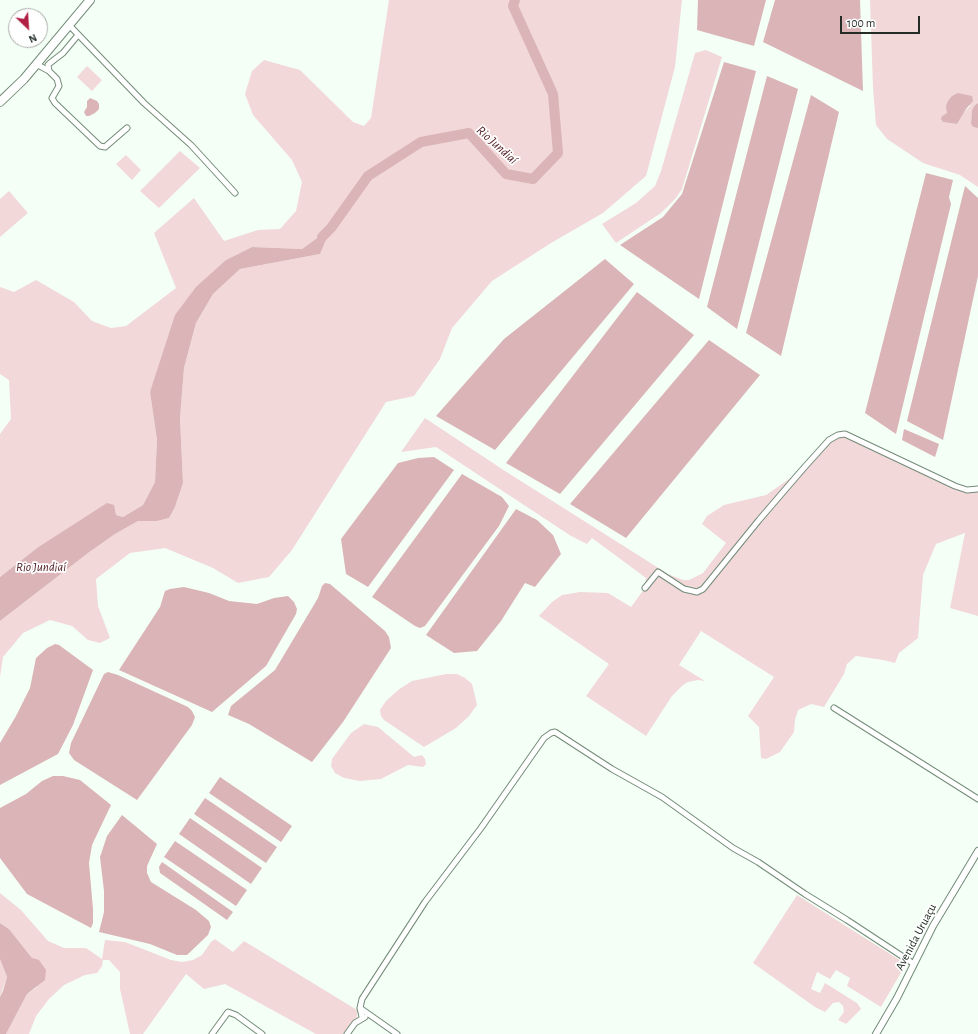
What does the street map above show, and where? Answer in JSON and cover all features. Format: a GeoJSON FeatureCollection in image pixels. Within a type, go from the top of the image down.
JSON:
{"type":"FeatureCollection","features":[{"type":"Feature","properties":{"kind":"main road"},"geometry":{"type":"LineString","coordinates":[[0,102],[24,79],[90,0]]}},
{"type":"Feature","properties":{"kind":"street"},"geometry":{"type":"LineString","coordinates":[[69,25],[144,103],[191,145],[235,192]]}},
{"type":"Feature","properties":{"kind":"street"},"geometry":{"type":"LineString","coordinates":[[49,71],[48,65],[63,53],[78,35]]}},
{"type":"Feature","properties":{"kind":"street"},"geometry":{"type":"LineString","coordinates":[[36,64],[49,71],[59,83],[58,89],[52,96],[53,101],[100,146],[106,147],[127,128]]}},
{"type":"Feature","properties":{"kind":"street"},"geometry":{"type":"LineString","coordinates":[[645,588],[658,572],[684,589],[697,592],[703,589],[802,470],[829,440],[838,435],[845,434],[955,486],[967,490],[978,489]]}},
{"type":"Feature","properties":{"kind":"street"},"geometry":{"type":"LineString","coordinates":[[834,708],[978,799]]}},
{"type":"Feature","properties":{"kind":"street"},"geometry":{"type":"LineString","coordinates":[[362,1017],[360,1008],[362,999],[425,902],[481,828],[544,738],[555,732],[612,769],[662,798],[733,848],[758,862],[914,964]]}},
{"type":"Feature","properties":{"kind":"street","name":"Avenida Uruaçu"},"geometry":{"type":"LineString","coordinates":[[876,1034],[890,1011],[933,926],[978,850]]}},
{"type":"Feature","properties":{"kind":"street"},"geometry":{"type":"LineString","coordinates":[[360,1008],[397,1034]]}},
{"type":"Feature","properties":{"kind":"street"},"geometry":{"type":"LineString","coordinates":[[212,1034],[228,1012],[236,1015],[262,1034]]}},
{"type":"Feature","properties":{"kind":"street"},"geometry":{"type":"LineString","coordinates":[[347,1034],[355,1022],[362,1017],[370,1016]]}},
{"type":"Feature","properties":{"kind":"shaded area"},"geometry":{"type":"Polygon","coordinates":[[[389,0],[682,0],[675,67],[646,176],[603,213],[551,243],[492,281],[452,328],[440,359],[414,396],[386,402],[292,550],[269,577],[238,583],[213,568],[165,548],[130,553],[96,579],[98,606],[110,638],[100,643],[88,640],[72,626],[50,620],[23,633],[3,657],[0,677],[0,621],[115,534],[138,521],[157,521],[169,518],[175,507],[183,483],[180,417],[184,368],[196,323],[213,294],[240,269],[320,254],[330,229],[302,249],[252,247],[226,260],[150,392],[157,440],[155,482],[143,505],[123,517],[116,515],[37,548],[0,577],[0,434],[11,419],[9,380],[0,374],[0,287],[14,292],[36,280],[74,302],[92,321],[111,328],[126,326],[176,288],[154,233],[194,198],[224,241],[258,230],[280,229],[296,211],[302,182],[292,160],[253,115],[245,94],[252,71],[264,60],[300,70],[353,122],[364,126],[371,118],[389,0]]]}},
{"type":"Feature","properties":{"kind":"shaded area"},"geometry":{"type":"Polygon","coordinates":[[[870,0],[978,0],[978,103],[972,110],[971,124],[973,127],[978,128],[978,187],[960,175],[923,163],[887,139],[876,125],[873,88],[870,0]],[[971,105],[947,111],[947,113],[942,116],[943,122],[957,124],[962,114],[971,105]]]}},
{"type":"Feature","properties":{"kind":"shaded area"},"geometry":{"type":"Polygon","coordinates":[[[706,50],[722,57],[682,189],[676,198],[661,213],[616,243],[602,224],[636,203],[655,186],[661,171],[695,53],[706,50]]]}},
{"type":"Feature","properties":{"kind":"shaded area"},"geometry":{"type":"Polygon","coordinates":[[[87,66],[102,80],[92,91],[77,77],[87,66]]]}},
{"type":"Feature","properties":{"kind":"shaded area"},"geometry":{"type":"Polygon","coordinates":[[[180,151],[200,168],[159,208],[140,191],[180,151]]]}},
{"type":"Feature","properties":{"kind":"shaded area"},"geometry":{"type":"Polygon","coordinates":[[[126,155],[141,170],[132,180],[116,164],[126,155]]]}},
{"type":"Feature","properties":{"kind":"shaded area"},"geometry":{"type":"Polygon","coordinates":[[[9,191],[28,213],[0,237],[0,199],[9,191]]]}},
{"type":"Feature","properties":{"kind":"shaded area"},"geometry":{"type":"Polygon","coordinates":[[[425,418],[505,471],[668,574],[683,580],[689,580],[703,573],[726,543],[702,524],[707,516],[724,505],[766,495],[802,470],[829,440],[845,434],[955,486],[978,490],[978,616],[950,608],[965,533],[936,544],[923,575],[918,638],[899,653],[895,663],[856,656],[847,664],[844,674],[824,707],[811,704],[798,710],[794,732],[780,752],[766,759],[761,758],[759,727],[748,716],[774,677],[701,631],[679,665],[705,681],[698,680],[688,682],[683,685],[672,696],[646,736],[586,696],[609,664],[539,616],[552,602],[562,595],[580,592],[608,593],[631,607],[645,588],[646,578],[592,538],[587,544],[571,536],[436,447],[401,452],[425,418]]]}},
{"type":"Feature","properties":{"kind":"shaded area"},"geometry":{"type":"Polygon","coordinates":[[[446,674],[457,674],[472,684],[477,705],[469,716],[456,728],[424,747],[384,720],[381,716],[380,710],[386,701],[398,690],[412,681],[446,674]]]}},
{"type":"Feature","properties":{"kind":"shaded area"},"geometry":{"type":"Polygon","coordinates":[[[364,724],[378,727],[414,757],[422,755],[426,764],[423,767],[408,765],[381,779],[360,781],[344,778],[335,773],[331,766],[332,759],[351,733],[364,724]]]}},
{"type":"Feature","properties":{"kind":"shaded area"},"geometry":{"type":"Polygon","coordinates":[[[0,893],[21,910],[48,941],[64,948],[86,948],[102,959],[105,940],[125,942],[171,960],[182,962],[193,960],[202,955],[211,942],[215,939],[233,952],[244,941],[357,1010],[357,1017],[343,1034],[316,1034],[225,984],[204,989],[186,974],[143,1034],[130,1034],[120,989],[120,972],[109,960],[103,960],[102,966],[97,973],[85,975],[64,985],[49,999],[36,1016],[29,1034],[6,1034],[27,994],[37,987],[32,958],[9,929],[0,923],[0,893]]]}},
{"type":"Feature","properties":{"kind":"shaded area"},"geometry":{"type":"Polygon","coordinates":[[[797,895],[906,964],[881,1007],[847,986],[850,978],[836,970],[830,979],[817,972],[811,989],[820,993],[825,983],[857,1003],[861,1009],[846,1024],[838,1020],[844,1012],[843,1006],[839,1002],[833,1003],[825,1012],[815,1007],[753,963],[797,895]]]}},
{"type":"Feature","properties":{"kind":"shaded area"},"geometry":{"type":"Polygon","coordinates":[[[0,959],[7,977],[0,997],[0,959]]]}},
{"type":"Feature","properties":{"kind":"water"},"geometry":{"type":"Polygon","coordinates":[[[698,0],[766,0],[754,46],[697,30],[698,0]]]}},
{"type":"Feature","properties":{"kind":"water"},"geometry":{"type":"Polygon","coordinates":[[[775,0],[860,0],[863,91],[763,42],[775,0]]]}},
{"type":"Feature","properties":{"kind":"water"},"geometry":{"type":"Polygon","coordinates":[[[724,62],[756,71],[699,299],[620,245],[663,217],[682,194],[724,62]]]}},
{"type":"Feature","properties":{"kind":"water"},"geometry":{"type":"Polygon","coordinates":[[[767,76],[798,89],[737,329],[707,307],[767,76]]]}},
{"type":"Feature","properties":{"kind":"water"},"geometry":{"type":"Polygon","coordinates":[[[958,93],[972,96],[973,101],[957,124],[943,122],[941,119],[942,116],[947,113],[946,106],[948,101],[952,96],[958,93]]]}},
{"type":"Feature","properties":{"kind":"water"},"geometry":{"type":"Polygon","coordinates":[[[811,95],[839,112],[781,356],[746,333],[811,95]]]}},
{"type":"Feature","properties":{"kind":"water"},"geometry":{"type":"Polygon","coordinates":[[[90,98],[97,101],[99,104],[99,109],[95,113],[86,116],[84,112],[87,107],[87,101],[90,98]]]}},
{"type":"Feature","properties":{"kind":"water"},"geometry":{"type":"Polygon","coordinates":[[[978,103],[978,128],[973,127],[971,124],[972,110],[978,103]]]}},
{"type":"Feature","properties":{"kind":"water"},"geometry":{"type":"Polygon","coordinates":[[[926,173],[953,180],[949,197],[951,204],[896,434],[865,413],[926,173]]]}},
{"type":"Feature","properties":{"kind":"water"},"geometry":{"type":"Polygon","coordinates":[[[965,186],[978,198],[978,276],[943,440],[907,421],[965,186]]]}},
{"type":"Feature","properties":{"kind":"water","name":"Rio Jundiaí"},"geometry":{"type":"Polygon","coordinates":[[[331,228],[320,254],[240,269],[213,294],[196,323],[184,368],[180,418],[183,483],[175,507],[169,518],[157,521],[138,521],[115,534],[0,621],[0,577],[37,548],[107,503],[114,505],[116,515],[123,517],[143,505],[155,482],[157,440],[150,392],[175,315],[196,287],[226,260],[252,247],[302,249],[331,228]]]}},
{"type":"Feature","properties":{"kind":"water"},"geometry":{"type":"Polygon","coordinates":[[[605,259],[634,284],[495,450],[436,416],[504,339],[605,259]]]}},
{"type":"Feature","properties":{"kind":"water"},"geometry":{"type":"Polygon","coordinates":[[[637,292],[694,335],[560,494],[506,463],[637,292]]]}},
{"type":"Feature","properties":{"kind":"water"},"geometry":{"type":"Polygon","coordinates":[[[709,340],[760,375],[626,538],[570,504],[709,340]]]}},
{"type":"Feature","properties":{"kind":"water"},"geometry":{"type":"Polygon","coordinates":[[[904,429],[939,444],[935,457],[902,440],[904,429]]]}},
{"type":"Feature","properties":{"kind":"water"},"geometry":{"type":"Polygon","coordinates":[[[434,457],[454,470],[368,587],[346,574],[341,539],[398,463],[418,458],[434,457]]]}},
{"type":"Feature","properties":{"kind":"water"},"geometry":{"type":"Polygon","coordinates":[[[462,474],[502,497],[509,506],[499,526],[425,626],[420,628],[372,597],[462,474]]]}},
{"type":"Feature","properties":{"kind":"water"},"geometry":{"type":"Polygon","coordinates":[[[516,509],[537,520],[553,535],[561,554],[535,587],[525,583],[501,621],[477,651],[454,653],[426,635],[516,509]]]}},
{"type":"Feature","properties":{"kind":"water"},"geometry":{"type":"Polygon","coordinates":[[[325,583],[330,584],[385,631],[389,637],[391,648],[343,722],[312,762],[249,724],[228,715],[231,706],[275,670],[318,598],[322,586],[325,583]]]}},
{"type":"Feature","properties":{"kind":"water"},"geometry":{"type":"Polygon","coordinates":[[[184,587],[209,593],[229,601],[257,604],[274,598],[288,596],[294,602],[297,609],[296,614],[266,666],[212,712],[119,670],[160,607],[165,591],[184,587]]]}},
{"type":"Feature","properties":{"kind":"water"},"geometry":{"type":"Polygon","coordinates":[[[55,644],[59,645],[93,670],[73,725],[58,754],[0,785],[0,743],[30,688],[36,658],[47,648],[55,644]]]}},
{"type":"Feature","properties":{"kind":"water"},"geometry":{"type":"Polygon","coordinates":[[[108,672],[118,675],[188,707],[195,717],[192,725],[137,800],[74,760],[69,753],[71,743],[104,674],[108,672]]]}},
{"type":"Feature","properties":{"kind":"water"},"geometry":{"type":"Polygon","coordinates":[[[53,776],[63,776],[80,780],[111,805],[92,845],[89,863],[93,909],[93,923],[91,928],[27,894],[0,858],[0,808],[26,794],[42,781],[53,776]]]}},
{"type":"Feature","properties":{"kind":"water"},"geometry":{"type":"Polygon","coordinates":[[[220,777],[292,826],[281,842],[209,793],[220,777]]]}},
{"type":"Feature","properties":{"kind":"water"},"geometry":{"type":"Polygon","coordinates":[[[205,798],[277,847],[266,863],[194,814],[205,798]]]}},
{"type":"Feature","properties":{"kind":"water"},"geometry":{"type":"Polygon","coordinates":[[[122,815],[157,844],[147,866],[147,873],[151,882],[196,910],[209,921],[211,927],[208,935],[187,955],[177,955],[150,944],[99,932],[104,912],[104,891],[100,857],[107,836],[122,815]]]}},
{"type":"Feature","properties":{"kind":"water"},"geometry":{"type":"Polygon","coordinates":[[[190,818],[262,868],[251,884],[179,834],[190,818]]]}},
{"type":"Feature","properties":{"kind":"water"},"geometry":{"type":"Polygon","coordinates":[[[175,841],[247,890],[236,906],[164,857],[175,841]]]}},
{"type":"Feature","properties":{"kind":"water"},"geometry":{"type":"Polygon","coordinates":[[[162,862],[233,912],[227,920],[160,873],[159,867],[162,862]]]}},
{"type":"Feature","properties":{"kind":"water"},"geometry":{"type":"Polygon","coordinates":[[[0,923],[9,929],[32,958],[39,960],[46,970],[45,980],[27,994],[6,1034],[0,1034],[0,997],[7,977],[0,959],[0,923]]]}},
{"type":"Feature","properties":{"kind":"waterway","name":"Rio Jundiaí"},"geometry":{"type":"LineString","coordinates":[[322,237],[331,228],[368,176],[421,142],[469,133],[506,174],[533,179],[558,153],[553,94],[513,6],[515,0]]}}]}
